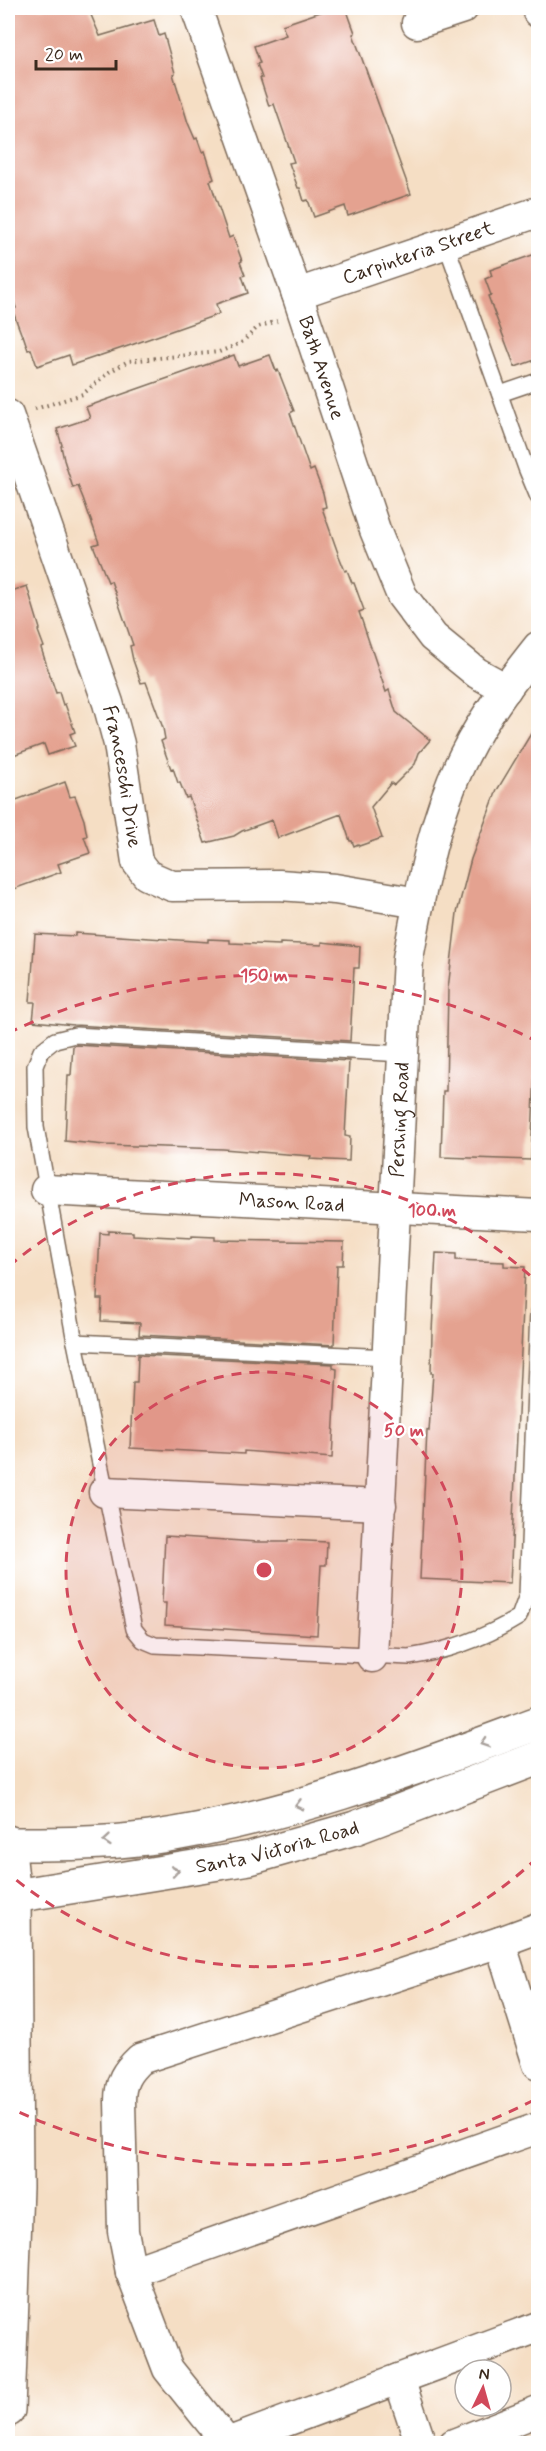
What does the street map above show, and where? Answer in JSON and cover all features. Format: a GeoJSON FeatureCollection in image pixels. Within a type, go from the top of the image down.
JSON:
{"type":"FeatureCollection","features":[{"type":"Feature","properties":{"kind":"street","name":"Bath Avenue"},"geometry":{"type":"LineString","coordinates":[[196,8],[301,304],[375,530],[402,596],[433,637],[477,673],[506,689]]}},
{"type":"Feature","properties":{"kind":"street"},"geometry":{"type":"LineString","coordinates":[[417,23],[463,8]]}},
{"type":"Feature","properties":{"kind":"street"},"geometry":{"type":"LineString","coordinates":[[537,8],[538,12]]}},
{"type":"Feature","properties":{"kind":"street","name":"Carpinteria Street"},"geometry":{"type":"LineString","coordinates":[[301,304],[446,244],[538,212]]}},
{"type":"Feature","properties":{"kind":"street","name":"Franceschi Drive"},"geometry":{"type":"LineString","coordinates":[[8,416],[108,703],[119,744],[137,862],[147,875],[172,886],[279,885],[335,889],[419,903]]}},
{"type":"Feature","properties":{"kind":"street","name":"Pershing Road"},"geometry":{"type":"LineString","coordinates":[[372,1657],[408,958],[440,820],[464,757],[506,689],[538,647]]}},
{"type":"Feature","properties":{"kind":"street","name":"Mason Road"},"geometry":{"type":"LineString","coordinates":[[46,1190],[538,1215]]}},
{"type":"Feature","properties":{"kind":"street"},"geometry":{"type":"LineString","coordinates":[[104,1492],[381,1505]]}},
{"type":"Feature","properties":{"kind":"street","name":"Santa Victoria Road"},"geometry":{"type":"LineString","coordinates":[[8,1843],[78,1844],[137,1839],[221,1825],[301,1805],[538,1724]]}},
{"type":"Feature","properties":{"kind":"street","name":"Santa Victoria Road"},"geometry":{"type":"LineString","coordinates":[[11,1897],[250,1858],[355,1828],[538,1758]]}},
{"type":"Feature","properties":{"kind":"street"},"geometry":{"type":"LineString","coordinates":[[8,1843],[16,2187],[8,2410]]}},
{"type":"Feature","properties":{"kind":"street"},"geometry":{"type":"LineString","coordinates":[[538,1928],[140,2059],[128,2070],[120,2085],[123,2231],[131,2272],[168,2369],[228,2443],[538,2327]]}},
{"type":"Feature","properties":{"kind":"street"},"geometry":{"type":"LineString","coordinates":[[500,1942],[538,2064]]}},
{"type":"Feature","properties":{"kind":"street"},"geometry":{"type":"LineString","coordinates":[[131,2272],[538,2128]]}},
{"type":"Feature","properties":{"kind":"street"},"geometry":{"type":"LineString","coordinates":[[399,2379],[421,2444]]}},
{"type":"Feature","properties":{"kind":"street"},"geometry":{"type":"LineString","coordinates":[[454,2444],[538,2411]]}},
{"type":"Feature","properties":{"kind":"lane"},"geometry":{"type":"LineString","coordinates":[[446,244],[538,497]]}},
{"type":"Feature","properties":{"kind":"lane"},"geometry":{"type":"LineString","coordinates":[[500,394],[538,381]]}},
{"type":"Feature","properties":{"kind":"lane"},"geometry":{"type":"LineString","coordinates":[[403,1054],[75,1035],[55,1040],[41,1051],[35,1066],[36,1127],[46,1190],[104,1492],[129,1616],[134,1629],[143,1640],[155,1645],[409,1657],[438,1652],[494,1632],[519,1617],[526,1595],[538,1312]]}},
{"type":"Feature","properties":{"kind":"lane"},"geometry":{"type":"LineString","coordinates":[[75,1342],[388,1357]]}},
{"type":"Feature","properties":{"kind":"path"},"geometry":{"type":"LineString","coordinates":[[8,416],[83,394],[109,372],[128,362],[219,352],[241,343],[258,327],[301,304]]}},
{"type":"Feature","properties":{"kind":"building"},"geometry":{"type":"Polygon","coordinates":[[[8,8],[88,8],[100,36],[154,20],[159,36],[164,34],[188,123],[202,152],[205,151],[214,179],[210,181],[229,238],[233,236],[242,261],[240,262],[245,275],[242,276],[248,293],[216,304],[219,314],[134,344],[72,365],[69,355],[37,366],[31,349],[28,350],[12,309],[16,308],[8,282],[8,8]]]}},
{"type":"Feature","properties":{"kind":"building"},"geometry":{"type":"Polygon","coordinates":[[[332,8],[346,8],[355,33],[353,34],[411,194],[348,216],[345,206],[314,217],[308,200],[304,201],[289,163],[294,162],[274,104],[269,106],[260,78],[262,78],[257,64],[260,63],[254,46],[286,35],[282,25],[332,8]]]}},
{"type":"Feature","properties":{"kind":"building"},"geometry":{"type":"Polygon","coordinates":[[[538,253],[538,359],[515,367],[488,296],[491,295],[485,279],[492,276],[490,270],[538,253]]]}},
{"type":"Feature","properties":{"kind":"building"},"geometry":{"type":"Polygon","coordinates":[[[234,355],[238,366],[270,355],[276,371],[278,370],[294,411],[290,413],[310,471],[314,469],[323,493],[326,507],[322,508],[339,556],[345,571],[347,570],[354,583],[364,610],[359,612],[386,692],[389,690],[396,712],[430,740],[419,753],[415,764],[394,785],[391,783],[371,807],[382,838],[359,846],[358,844],[354,846],[350,841],[341,814],[278,838],[272,820],[234,836],[205,843],[189,797],[186,798],[173,768],[171,769],[161,741],[165,739],[163,728],[146,682],[141,683],[130,646],[133,645],[111,581],[108,582],[93,545],[99,543],[78,486],[73,488],[64,460],[57,429],[90,418],[86,407],[234,355]]]}},
{"type":"Feature","properties":{"kind":"building"},"geometry":{"type":"Polygon","coordinates":[[[27,586],[40,629],[38,631],[44,647],[41,648],[56,693],[59,692],[63,705],[65,704],[75,732],[70,734],[75,746],[48,755],[44,744],[8,757],[8,592],[27,586]]]}},
{"type":"Feature","properties":{"kind":"building"},"geometry":{"type":"Polygon","coordinates":[[[538,722],[538,1004],[531,1160],[441,1157],[443,1091],[446,1091],[448,989],[457,913],[471,859],[497,790],[538,722]]]}},
{"type":"Feature","properties":{"kind":"building"},"geometry":{"type":"Polygon","coordinates":[[[65,782],[70,797],[75,796],[84,820],[87,836],[84,837],[90,853],[58,864],[61,872],[8,891],[8,803],[65,782]]]}},
{"type":"Feature","properties":{"kind":"building"},"geometry":{"type":"Polygon","coordinates":[[[75,933],[208,942],[208,939],[230,940],[230,943],[322,945],[322,942],[360,946],[359,968],[354,968],[350,1041],[33,1021],[35,1002],[30,1002],[35,934],[75,936],[75,933]]]}},
{"type":"Feature","properties":{"kind":"building"},"geometry":{"type":"Polygon","coordinates":[[[73,1046],[349,1061],[345,1136],[350,1137],[349,1161],[223,1149],[105,1145],[65,1141],[68,1075],[71,1075],[73,1046]]]}},
{"type":"Feature","properties":{"kind":"building"},"geometry":{"type":"Polygon","coordinates":[[[108,1231],[133,1232],[133,1235],[215,1237],[215,1240],[344,1242],[343,1265],[337,1265],[334,1345],[139,1335],[140,1323],[101,1321],[102,1299],[97,1299],[100,1233],[108,1234],[108,1231]]]}},
{"type":"Feature","properties":{"kind":"building"},"geometry":{"type":"Polygon","coordinates":[[[436,1253],[456,1254],[456,1260],[504,1262],[504,1266],[525,1267],[510,1583],[420,1579],[427,1430],[429,1431],[433,1373],[431,1373],[432,1332],[436,1253]]]}},
{"type":"Feature","properties":{"kind":"building"},"geometry":{"type":"Polygon","coordinates":[[[138,1355],[333,1364],[333,1368],[337,1369],[332,1458],[244,1451],[244,1454],[130,1448],[133,1382],[137,1382],[138,1355]]]}},
{"type":"Feature","properties":{"kind":"building"},"geometry":{"type":"Polygon","coordinates":[[[165,1536],[257,1542],[288,1542],[288,1540],[327,1542],[326,1565],[321,1565],[317,1635],[165,1625],[166,1603],[162,1603],[165,1536]]]}}]}
